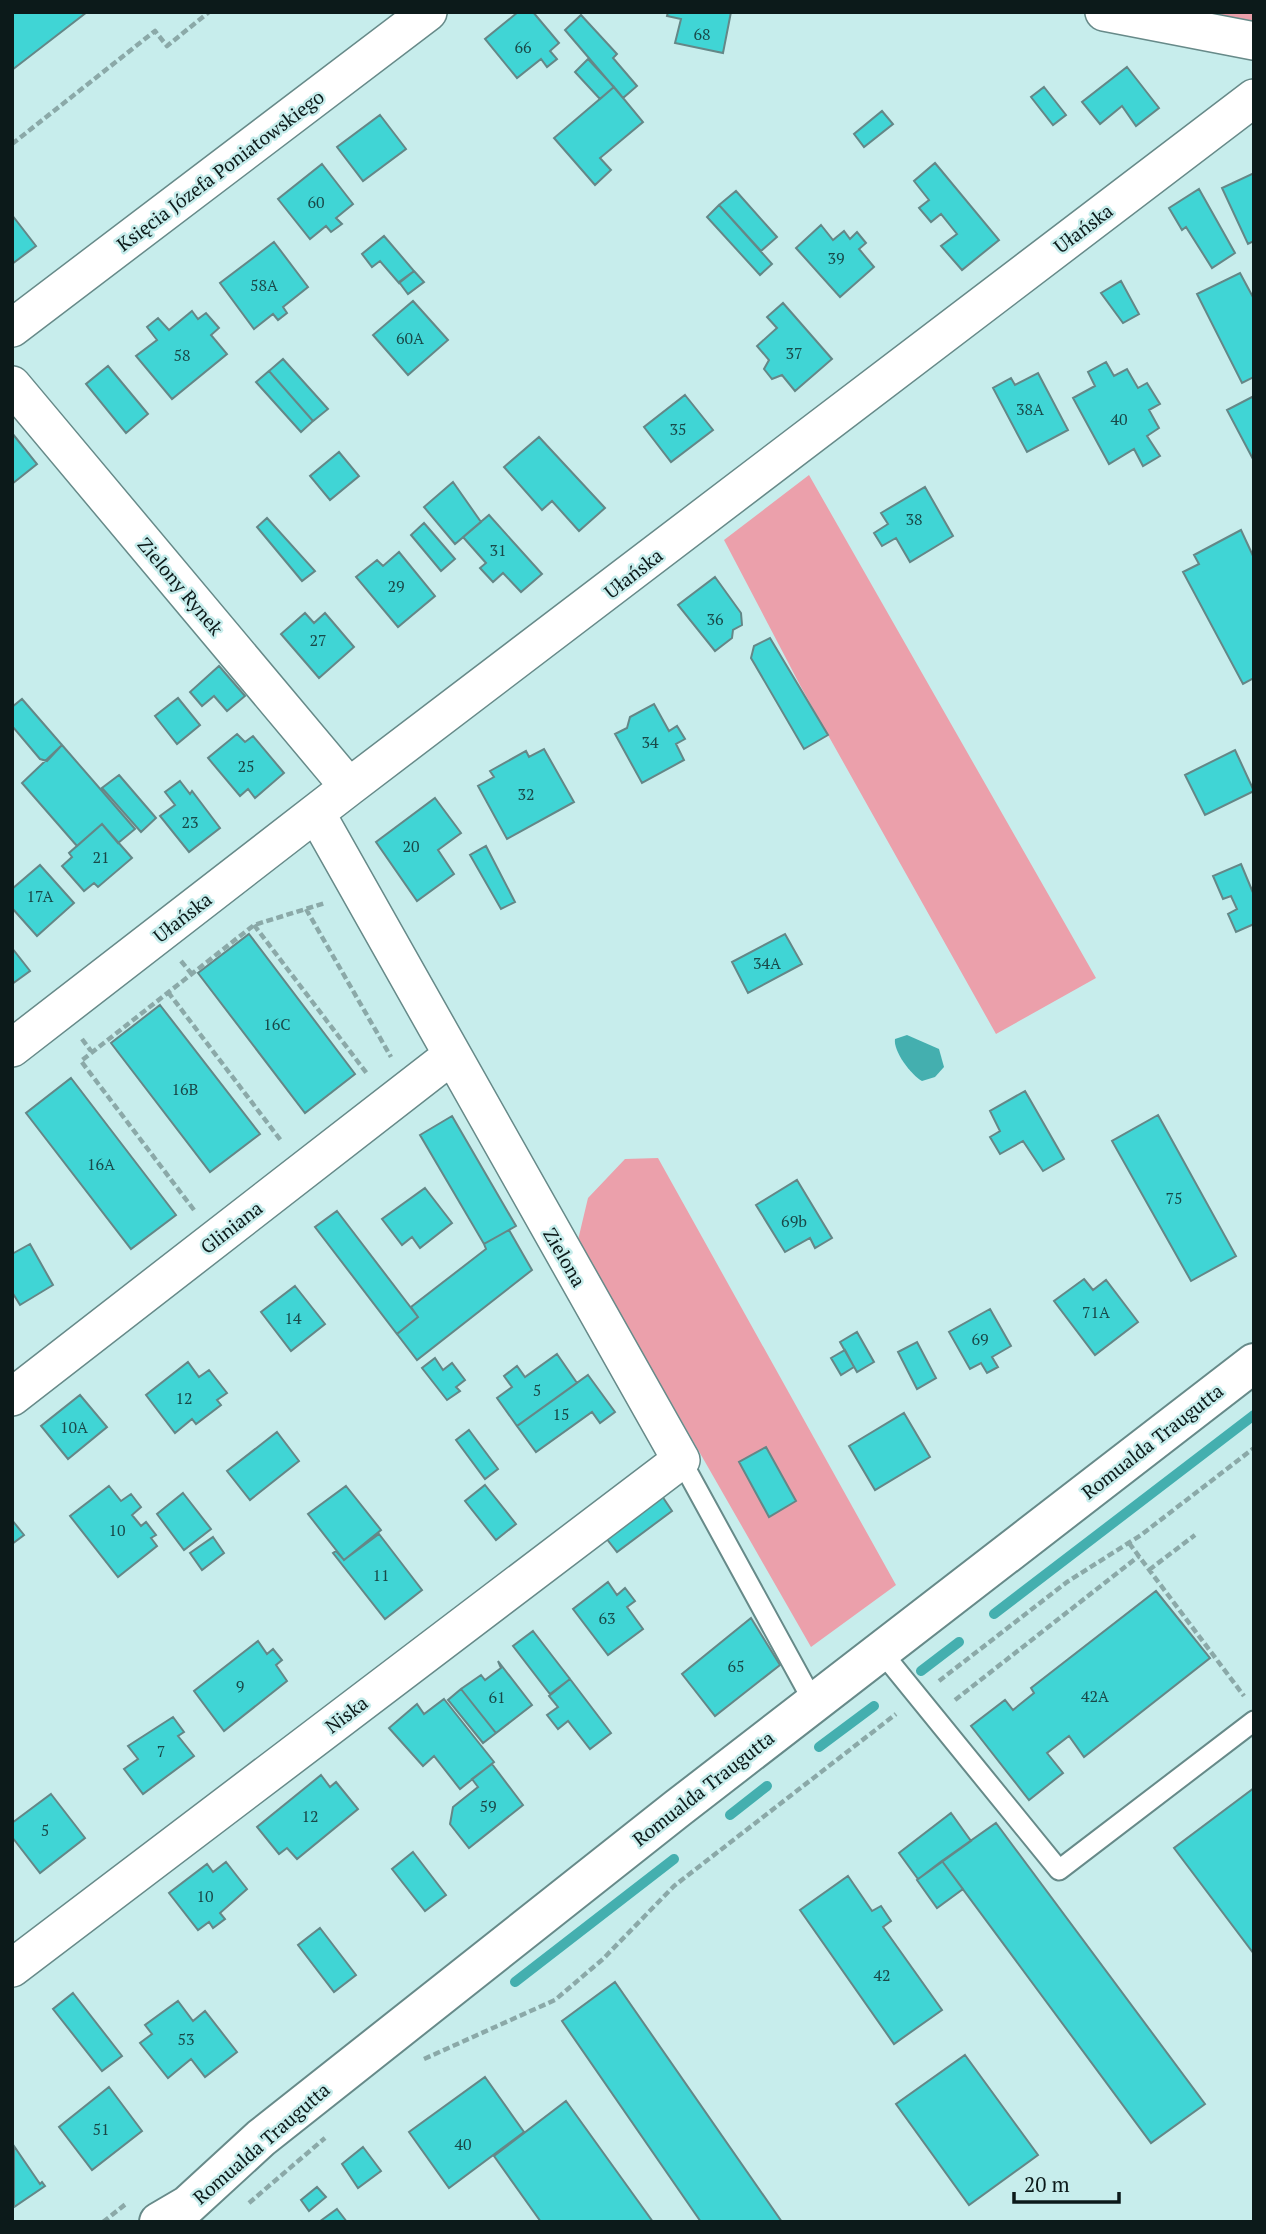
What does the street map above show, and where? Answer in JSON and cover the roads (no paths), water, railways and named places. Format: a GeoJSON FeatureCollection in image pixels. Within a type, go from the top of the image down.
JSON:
{"type":"FeatureCollection","features":[{"type":"Feature","properties":{"kind":"street","name":"Księcia Józefa Poniatowskiego"},"geometry":{"type":"LineString","coordinates":[[12,328],[428,12]]}},
{"type":"Feature","properties":{"kind":"street"},"geometry":{"type":"LineString","coordinates":[[1104,12],[1254,41]]}},
{"type":"Feature","properties":{"kind":"street","name":"Ułańska"},"geometry":{"type":"LineString","coordinates":[[12,1048],[349,787],[1254,99]]}},
{"type":"Feature","properties":{"kind":"street","name":"Zielony Rynek"},"geometry":{"type":"LineString","coordinates":[[12,385],[349,787]]}},
{"type":"Feature","properties":{"kind":"street","name":"Zielona"},"geometry":{"type":"LineString","coordinates":[[316,813],[681,1460]]}},
{"type":"Feature","properties":{"kind":"street","name":"Gliniana"},"geometry":{"type":"LineString","coordinates":[[12,1397],[451,1056]]}},
{"type":"Feature","properties":{"kind":"street","name":"Romualda Traugutta"},"geometry":{"type":"LineString","coordinates":[[174,2216],[261,2138],[813,1701],[1254,1363]]}},
{"type":"Feature","properties":{"kind":"street","name":"Niska"},"geometry":{"type":"LineString","coordinates":[[12,1968],[681,1460]]}},
{"type":"Feature","properties":{"kind":"lane","name":"Zielona"},"geometry":{"type":"LineString","coordinates":[[681,1460],[813,1701]]}},
{"type":"Feature","properties":{"kind":"lane"},"geometry":{"type":"LineString","coordinates":[[880,1650],[1059,1870],[1254,1721]]}},
{"type":"Feature","properties":{"kind":"water"},"geometry":{"type":"Polygon","coordinates":[[[907,1035],[939,1049],[944,1067],[935,1077],[922,1081],[904,1062],[897,1050],[895,1039],[907,1035]]]}},
{"type":"Feature","properties":{"kind":"waterway"},"geometry":{"type":"LineString","coordinates":[[994,1614],[1254,1415]]}},
{"type":"Feature","properties":{"kind":"waterway"},"geometry":{"type":"LineString","coordinates":[[921,1671],[959,1642]]}},
{"type":"Feature","properties":{"kind":"waterway"},"geometry":{"type":"LineString","coordinates":[[819,1747],[874,1706]]}},
{"type":"Feature","properties":{"kind":"waterway"},"geometry":{"type":"LineString","coordinates":[[730,1815],[767,1786]]}},
{"type":"Feature","properties":{"kind":"waterway"},"geometry":{"type":"LineString","coordinates":[[515,1982],[674,1859]]}}]}
